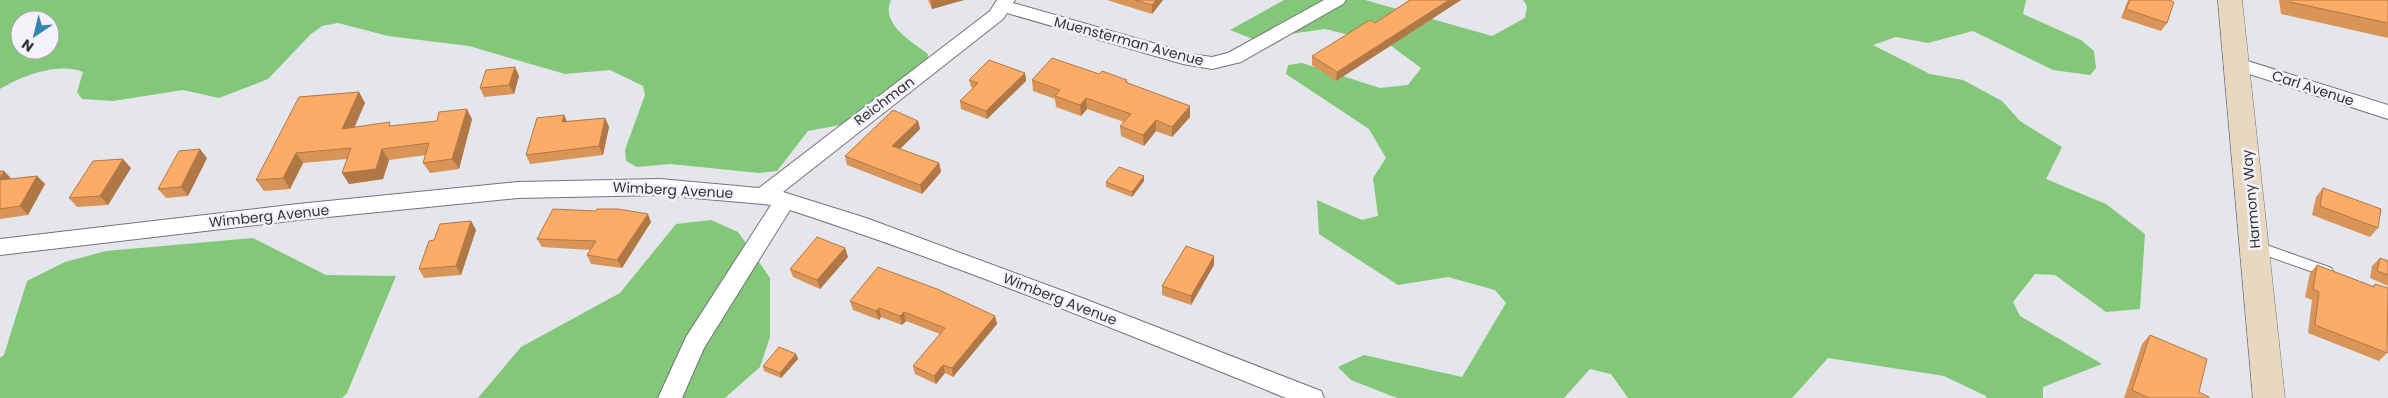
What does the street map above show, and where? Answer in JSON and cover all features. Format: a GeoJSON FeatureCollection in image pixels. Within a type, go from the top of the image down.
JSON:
{"type":"FeatureCollection","features":[{"type":"Feature","properties":{"kind":"street","name":"Muensterman Avenue"},"geometry":{"type":"LineString","coordinates":[[1005,3],[1190,60],[1212,63],[1245,53],[1337,0]]}},
{"type":"Feature","properties":{"kind":"street","name":"Harmony Way"},"geometry":{"type":"LineString","coordinates":[[2228,1],[2238,64],[2269,398]]}},
{"type":"Feature","properties":{"kind":"street","name":"Reichman"},"geometry":{"type":"LineString","coordinates":[[763,196],[997,15],[1005,3]]}},
{"type":"Feature","properties":{"kind":"street","name":"Carl Avenue"},"geometry":{"type":"LineString","coordinates":[[2238,64],[2388,112]]}},
{"type":"Feature","properties":{"kind":"street","name":"Wimberg Avenue"},"geometry":{"type":"LineString","coordinates":[[0,247],[298,212],[518,190],[584,187],[660,187],[763,196],[785,200],[858,224],[1065,300],[1277,392],[1312,398]]}},
{"type":"Feature","properties":{"kind":"street"},"geometry":{"type":"LineString","coordinates":[[670,398],[694,344],[785,200]]}},
{"type":"Feature","properties":{"kind":"lane"},"geometry":{"type":"LineString","coordinates":[[2255,246],[2335,275]]}},
{"type":"Feature","properties":{"kind":"green space"},"geometry":{"type":"Polygon","coordinates":[[[0,0],[891,0],[890,17],[899,32],[928,54],[927,63],[869,111],[840,125],[808,131],[777,171],[759,173],[670,164],[637,167],[626,161],[625,150],[645,95],[643,86],[610,70],[565,74],[469,46],[388,36],[338,23],[322,26],[311,34],[268,79],[219,98],[183,90],[113,101],[82,99],[77,92],[83,72],[73,69],[40,72],[19,79],[0,89],[0,0]]]}},
{"type":"Feature","properties":{"kind":"green space"},"geometry":{"type":"Polygon","coordinates":[[[1284,0],[1365,0],[1492,36],[1525,18],[1527,6],[1523,0],[2026,0],[2023,14],[2081,40],[2094,51],[2096,68],[2090,75],[2053,70],[1973,31],[1928,43],[1896,37],[1873,45],[1930,74],[1963,80],[2002,101],[2020,121],[2062,147],[2046,179],[2106,204],[2145,234],[2140,309],[2106,312],[2055,275],[2035,274],[2013,302],[2020,316],[2102,364],[2043,387],[2043,398],[1986,398],[1986,396],[1944,376],[1828,358],[1792,398],[1628,398],[1611,374],[1590,369],[1564,398],[1397,398],[1351,380],[1338,367],[1364,355],[1462,377],[1506,303],[1495,290],[1448,277],[1398,285],[1319,234],[1317,200],[1362,220],[1378,216],[1373,178],[1386,158],[1369,129],[1286,74],[1288,65],[1302,63],[1380,88],[1408,85],[1421,68],[1390,45],[1325,29],[1253,39],[1230,30],[1284,0]]]}},
{"type":"Feature","properties":{"kind":"green space"},"geometry":{"type":"Polygon","coordinates":[[[711,220],[738,232],[770,278],[770,337],[760,367],[725,398],[478,398],[521,347],[620,293],[676,224],[711,220]]]}},
{"type":"Feature","properties":{"kind":"green space"},"geometry":{"type":"Polygon","coordinates":[[[253,238],[326,275],[396,276],[347,393],[342,398],[0,398],[0,358],[4,355],[27,281],[65,262],[106,251],[253,238]]]}},
{"type":"Feature","properties":{"kind":"building"},"geometry":{"type":"Polygon","coordinates":[[[1135,0],[1156,0],[1152,5],[1135,0]]]}},
{"type":"Feature","properties":{"kind":"building"},"geometry":{"type":"Polygon","coordinates":[[[1410,0],[1449,0],[1337,72],[1312,56],[1370,20],[1375,23],[1410,0]]]}},
{"type":"Feature","properties":{"kind":"building"},"geometry":{"type":"Polygon","coordinates":[[[2130,0],[2169,0],[2174,2],[2167,23],[2126,9],[2130,0]]]}},
{"type":"Feature","properties":{"kind":"building"},"geometry":{"type":"Polygon","coordinates":[[[2290,0],[2388,0],[2388,23],[2290,2],[2290,0]]]}},
{"type":"Feature","properties":{"kind":"building"},"geometry":{"type":"Polygon","coordinates":[[[1052,58],[1099,74],[1102,71],[1127,80],[1125,82],[1190,106],[1172,127],[1156,120],[1143,135],[1120,126],[1131,114],[1086,98],[1080,105],[1055,96],[1060,90],[1032,80],[1052,58]]]}},
{"type":"Feature","properties":{"kind":"building"},"geometry":{"type":"Polygon","coordinates":[[[989,60],[1025,73],[986,111],[960,101],[978,83],[969,80],[989,60]]]}},
{"type":"Feature","properties":{"kind":"building"},"geometry":{"type":"Polygon","coordinates":[[[515,67],[509,85],[480,88],[486,70],[515,67]]]}},
{"type":"Feature","properties":{"kind":"building"},"geometry":{"type":"Polygon","coordinates":[[[359,92],[342,129],[390,122],[389,126],[437,121],[439,112],[467,109],[452,159],[423,163],[429,143],[382,149],[376,169],[342,173],[351,148],[296,153],[283,178],[256,180],[299,97],[359,92]]]}},
{"type":"Feature","properties":{"kind":"building"},"geometry":{"type":"Polygon","coordinates":[[[893,110],[918,121],[892,146],[939,163],[920,185],[845,156],[893,110]]]}},
{"type":"Feature","properties":{"kind":"building"},"geometry":{"type":"Polygon","coordinates":[[[564,115],[562,122],[605,118],[599,146],[526,155],[537,118],[564,115]]]}},
{"type":"Feature","properties":{"kind":"building"},"geometry":{"type":"Polygon","coordinates":[[[200,149],[181,187],[158,189],[179,151],[200,149]]]}},
{"type":"Feature","properties":{"kind":"building"},"geometry":{"type":"Polygon","coordinates":[[[123,159],[100,196],[69,198],[93,161],[123,159]]]}},
{"type":"Feature","properties":{"kind":"building"},"geometry":{"type":"Polygon","coordinates":[[[1119,167],[1144,176],[1132,192],[1106,182],[1119,167]]]}},
{"type":"Feature","properties":{"kind":"building"},"geometry":{"type":"Polygon","coordinates":[[[37,176],[20,206],[0,209],[0,180],[37,176]]]}},
{"type":"Feature","properties":{"kind":"building"},"geometry":{"type":"Polygon","coordinates":[[[2323,188],[2381,209],[2378,228],[2320,206],[2323,188]]]}},
{"type":"Feature","properties":{"kind":"building"},"geometry":{"type":"Polygon","coordinates":[[[553,209],[596,211],[597,209],[618,209],[648,214],[617,260],[587,255],[596,241],[537,239],[553,209]]]}},
{"type":"Feature","properties":{"kind":"building"},"geometry":{"type":"Polygon","coordinates":[[[471,221],[456,266],[419,269],[429,241],[434,240],[440,224],[471,221]]]}},
{"type":"Feature","properties":{"kind":"building"},"geometry":{"type":"Polygon","coordinates":[[[817,237],[845,248],[817,280],[790,269],[817,237]]]}},
{"type":"Feature","properties":{"kind":"building"},"geometry":{"type":"Polygon","coordinates":[[[1186,246],[1214,256],[1191,296],[1162,286],[1186,246]]]}},
{"type":"Feature","properties":{"kind":"building"},"geometry":{"type":"Polygon","coordinates":[[[2380,258],[2388,261],[2388,275],[2377,271],[2380,258]]]}},
{"type":"Feature","properties":{"kind":"building"},"geometry":{"type":"Polygon","coordinates":[[[2317,265],[2374,287],[2375,284],[2388,288],[2387,353],[2315,325],[2319,292],[2313,289],[2317,265]]]}},
{"type":"Feature","properties":{"kind":"building"},"geometry":{"type":"Polygon","coordinates":[[[878,267],[937,289],[995,316],[952,368],[943,365],[934,376],[913,366],[945,328],[904,312],[900,316],[879,308],[876,311],[850,301],[878,267]]]}},
{"type":"Feature","properties":{"kind":"building"},"geometry":{"type":"Polygon","coordinates":[[[2150,335],[2207,359],[2199,392],[2209,398],[2149,398],[2132,390],[2150,335]]]}},
{"type":"Feature","properties":{"kind":"building"},"geometry":{"type":"Polygon","coordinates":[[[779,347],[796,354],[780,373],[763,366],[779,347]]]}}]}
